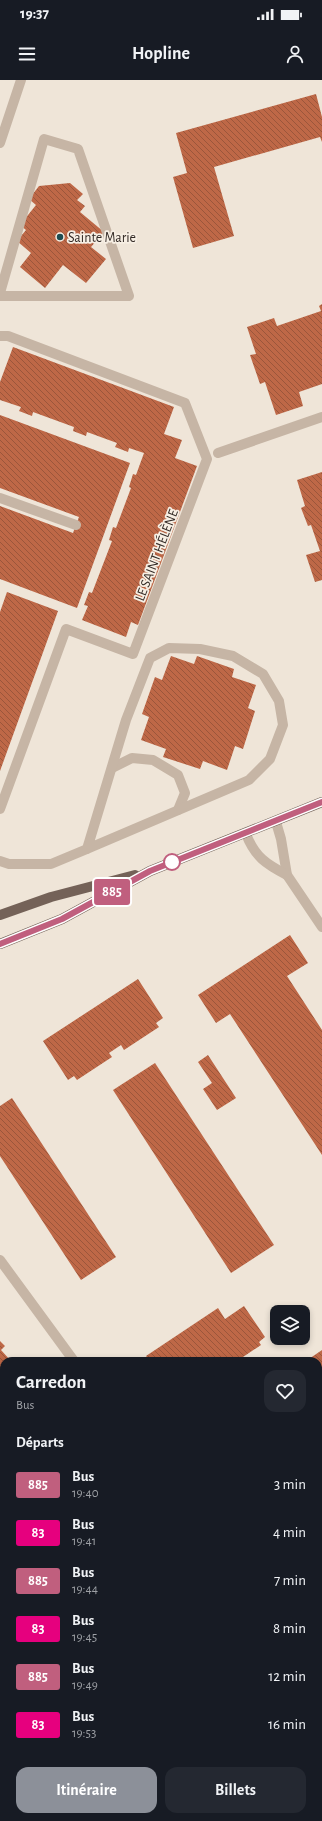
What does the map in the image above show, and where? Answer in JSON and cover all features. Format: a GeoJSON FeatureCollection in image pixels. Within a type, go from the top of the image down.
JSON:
{"type":"FeatureCollection","features":[{"type":"Feature","properties":{"kind":"main road"},"geometry":{"type":"LineString","coordinates":[[0,915],[51,897],[150,871],[276,822],[322,802]]}},
{"type":"Feature","properties":{"kind":"main road"},"geometry":{"type":"LineString","coordinates":[[0,944],[62,919],[150,871]]}},
{"type":"Feature","properties":{"kind":"street"},"geometry":{"type":"LineString","coordinates":[[0,144],[21,80]]}},
{"type":"Feature","properties":{"kind":"street"},"geometry":{"type":"LineString","coordinates":[[0,293],[44,139],[78,149],[129,296],[0,296]]}},
{"type":"Feature","properties":{"kind":"street","name":"LE SAINT HÉLÈNE"},"geometry":{"type":"LineString","coordinates":[[0,336],[8,336],[185,403],[207,459],[133,654],[66,629],[0,809]]}},
{"type":"Feature","properties":{"kind":"street"},"geometry":{"type":"LineString","coordinates":[[218,453],[322,417]]}},
{"type":"Feature","properties":{"kind":"street"},"geometry":{"type":"LineString","coordinates":[[0,498],[76,525]]}},
{"type":"Feature","properties":{"kind":"street"},"geometry":{"type":"LineString","coordinates":[[0,861],[9,864],[51,864],[87,849],[249,780],[270,759],[283,724],[279,701],[263,674],[233,656],[200,649],[169,648],[150,658],[126,720],[87,849]]}},
{"type":"Feature","properties":{"kind":"street"},"geometry":{"type":"LineString","coordinates":[[112,768],[132,758],[153,760],[178,775],[185,793],[178,810]]}},
{"type":"Feature","properties":{"kind":"street"},"geometry":{"type":"LineString","coordinates":[[276,822],[281,839],[287,875],[322,927]]}},
{"type":"Feature","properties":{"kind":"street"},"geometry":{"type":"LineString","coordinates":[[246,834],[252,849],[266,864],[287,875]]}},
{"type":"Feature","properties":{"kind":"street"},"geometry":{"type":"LineString","coordinates":[[0,1260],[71,1357]]}},
{"type":"Feature","properties":{"kind":"building"},"geometry":{"type":"Polygon","coordinates":[[[316,94],[322,117],[322,142],[320,137],[214,167],[234,236],[193,248],[173,177],[187,173],[176,133],[316,94]]]}},
{"type":"Feature","properties":{"kind":"building","name":"Sainte Marie"},"geometry":{"type":"Polygon","coordinates":[[[70,183],[83,194],[77,200],[85,206],[80,212],[104,232],[91,247],[106,259],[86,283],[63,265],[45,288],[20,267],[31,253],[17,241],[26,230],[20,225],[36,205],[29,199],[39,186],[70,183]]]}},
{"type":"Feature","properties":{"kind":"building"},"geometry":{"type":"Polygon","coordinates":[[[322,304],[322,384],[299,392],[303,406],[276,415],[265,382],[260,384],[250,355],[256,354],[247,327],[274,318],[277,326],[321,311],[319,306],[322,304]]]}},
{"type":"Feature","properties":{"kind":"building"},"geometry":{"type":"Polygon","coordinates":[[[13,347],[174,407],[164,434],[182,440],[175,458],[197,466],[138,625],[131,622],[126,637],[82,620],[88,606],[84,605],[89,592],[92,593],[112,541],[109,540],[113,527],[116,528],[131,488],[129,487],[133,474],[136,475],[144,453],[129,448],[128,452],[115,447],[117,443],[87,432],[86,436],[73,431],[74,427],[33,412],[32,416],[19,411],[21,407],[0,400],[0,382],[13,347]]]}},
{"type":"Feature","properties":{"kind":"building"},"geometry":{"type":"Polygon","coordinates":[[[0,415],[130,463],[77,608],[0,579],[0,506],[73,533],[79,517],[0,488],[0,415]]]}},
{"type":"Feature","properties":{"kind":"building"},"geometry":{"type":"Polygon","coordinates":[[[322,472],[322,580],[315,582],[306,555],[320,551],[311,525],[308,526],[301,508],[305,506],[297,480],[322,472]]]}},
{"type":"Feature","properties":{"kind":"building"},"geometry":{"type":"Polygon","coordinates":[[[7,592],[58,611],[0,771],[0,612],[7,592]]]}},
{"type":"Feature","properties":{"kind":"building"},"geometry":{"type":"Polygon","coordinates":[[[171,656],[194,664],[197,656],[234,669],[232,677],[256,685],[248,708],[255,711],[243,749],[235,746],[227,770],[203,761],[200,769],[163,757],[166,749],[141,740],[149,717],[142,714],[155,677],[162,680],[171,656]]]}},
{"type":"Feature","properties":{"kind":"building"},"geometry":{"type":"Polygon","coordinates":[[[290,935],[308,963],[287,976],[322,1030],[322,1155],[230,1014],[216,1023],[198,995],[290,935]]]}},
{"type":"Feature","properties":{"kind":"building"},"geometry":{"type":"Polygon","coordinates":[[[138,979],[163,1018],[156,1023],[159,1027],[124,1050],[121,1045],[109,1053],[112,1057],[77,1080],[74,1076],[68,1080],[43,1041],[138,979]]]}},
{"type":"Feature","properties":{"kind":"building"},"geometry":{"type":"Polygon","coordinates":[[[208,1055],[236,1098],[217,1110],[203,1089],[212,1083],[198,1062],[208,1055]]]}},
{"type":"Feature","properties":{"kind":"building"},"geometry":{"type":"Polygon","coordinates":[[[155,1063],[274,1245],[231,1273],[113,1090],[155,1063]]]}},
{"type":"Feature","properties":{"kind":"building"},"geometry":{"type":"Polygon","coordinates":[[[12,1098],[116,1257],[81,1280],[0,1156],[0,1106],[12,1098]]]}},
{"type":"Feature","properties":{"kind":"building"},"geometry":{"type":"Polygon","coordinates":[[[244,1306],[265,1337],[259,1342],[261,1345],[243,1357],[146,1356],[218,1308],[225,1319],[244,1306]]]}},
{"type":"Feature","properties":{"kind":"building"},"geometry":{"type":"Polygon","coordinates":[[[0,1341],[5,1346],[1,1350],[7,1357],[0,1357],[0,1341]]]}},
{"type":"Feature","properties":{"kind":"building"},"geometry":{"type":"Polygon","coordinates":[[[322,1350],[322,1357],[312,1357],[322,1350]]]}},
{"type":"Feature","properties":{"kind":"bus line","name":"885"},"geometry":{"type":"LineString","coordinates":[[0,944],[62,919],[150,871],[276,822],[322,802]]}},
{"type":"Feature","properties":{"kind":"place","name":"Sainte Marie"},"geometry":{"type":"Point","coordinates":[60,237]}}]}
